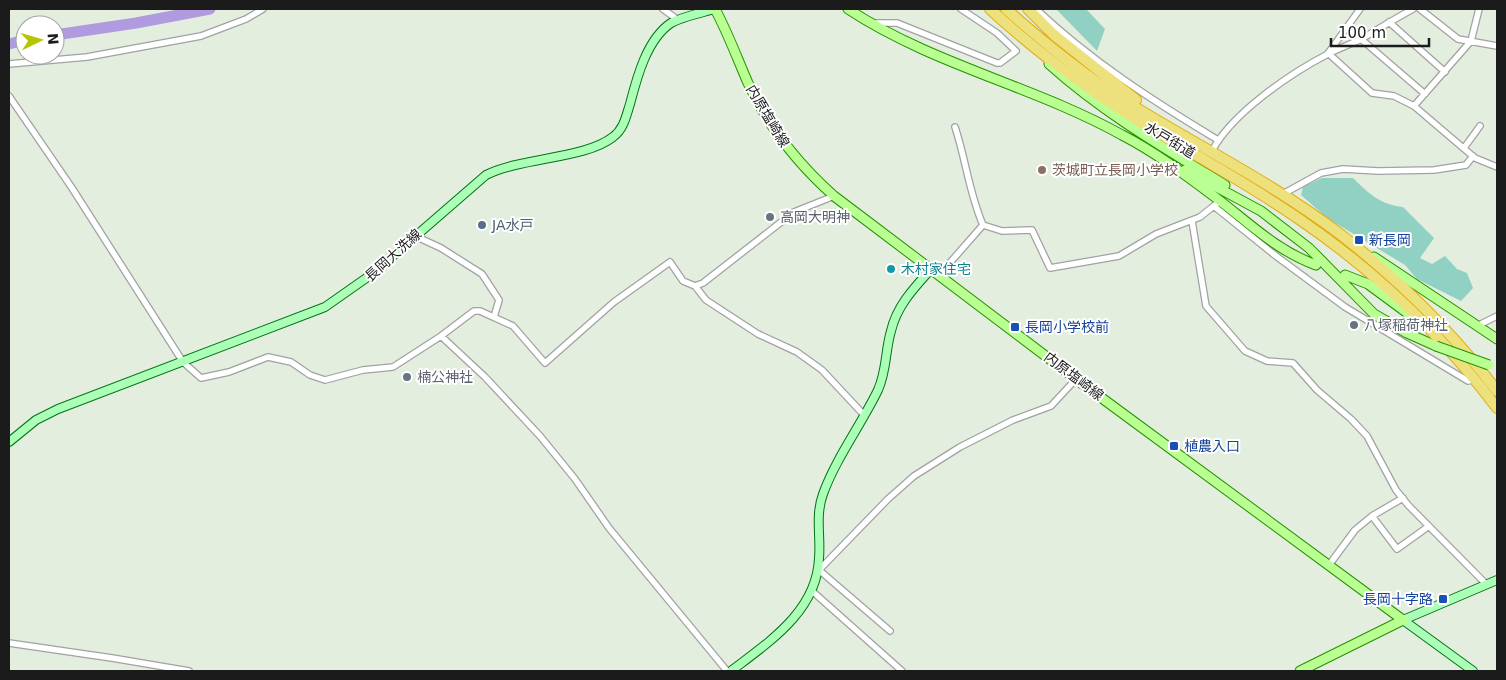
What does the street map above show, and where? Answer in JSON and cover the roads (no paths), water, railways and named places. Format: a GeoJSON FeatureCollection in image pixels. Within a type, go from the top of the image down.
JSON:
{"type":"FeatureCollection","features":[{"type":"Feature","properties":{"kind":"highway","name":"水戸街道"},"geometry":{"type":"LineString","coordinates":[[990,9],[1011,29],[1083,84],[1156,132],[1266,198],[1334,244],[1389,289],[1430,331],[1497,408]]}},
{"type":"Feature","properties":{"kind":"highway"},"geometry":{"type":"LineString","coordinates":[[1006,9],[1093,79],[1167,126]]}},
{"type":"Feature","properties":{"kind":"highway"},"geometry":{"type":"LineString","coordinates":[[1028,9],[1054,35],[1167,126]]}},
{"type":"Feature","properties":{"kind":"highway","name":"水戸街道"},"geometry":{"type":"LineString","coordinates":[[1167,126],[1212,151],[1340,235],[1415,299],[1469,357],[1497,391]]}},
{"type":"Feature","properties":{"kind":"main road","name":"長岡大洗線"},"geometry":{"type":"LineString","coordinates":[[9,442],[27,426],[46,414],[325,307],[362,283],[486,175],[507,166],[598,146],[615,136],[625,120],[633,90],[651,47],[665,28],[678,20],[715,9]]}},
{"type":"Feature","properties":{"kind":"main road","name":"内原塩崎線"},"geometry":{"type":"LineString","coordinates":[[715,9],[724,25],[748,83],[771,125],[800,165],[834,196],[940,274],[1076,379],[1403,620]]}},
{"type":"Feature","properties":{"kind":"main road"},"geometry":{"type":"LineString","coordinates":[[848,9],[870,24],[935,54],[1085,116],[1249,203]]}},
{"type":"Feature","properties":{"kind":"main road"},"geometry":{"type":"LineString","coordinates":[[1011,29],[1056,70],[1102,107],[1136,131],[1234,190],[1310,248],[1374,314],[1407,333],[1436,346],[1493,366]]}},
{"type":"Feature","properties":{"kind":"main road"},"geometry":{"type":"LineString","coordinates":[[1158,156],[1217,204],[1261,235],[1286,252],[1316,265]]}},
{"type":"Feature","properties":{"kind":"main road"},"geometry":{"type":"LineString","coordinates":[[1340,235],[1497,339]]}},
{"type":"Feature","properties":{"kind":"main road"},"geometry":{"type":"LineString","coordinates":[[731,671],[788,624],[812,591],[818,570],[818,522],[823,494],[884,377],[890,332],[900,307],[932,268]]}},
{"type":"Feature","properties":{"kind":"main road"},"geometry":{"type":"LineString","coordinates":[[1345,275],[1379,291],[1430,331]]}},
{"type":"Feature","properties":{"kind":"main road"},"geometry":{"type":"LineString","coordinates":[[1301,671],[1403,620],[1497,580]]}},
{"type":"Feature","properties":{"kind":"main road"},"geometry":{"type":"LineString","coordinates":[[1403,620],[1473,671]]}},
{"type":"Feature","properties":{"kind":"street"},"geometry":{"type":"LineString","coordinates":[[9,64],[87,57],[201,36],[238,23],[263,9]]}},
{"type":"Feature","properties":{"kind":"street"},"geometry":{"type":"LineString","coordinates":[[663,9],[678,20]]}},
{"type":"Feature","properties":{"kind":"street"},"geometry":{"type":"LineString","coordinates":[[870,24],[897,23],[997,63],[1000,63],[1016,51],[997,33],[961,9]]}},
{"type":"Feature","properties":{"kind":"street"},"geometry":{"type":"LineString","coordinates":[[1036,9],[1077,46],[1118,77],[1151,100],[1218,140]]}},
{"type":"Feature","properties":{"kind":"street"},"geometry":{"type":"LineString","coordinates":[[1328,54],[1360,9]]}},
{"type":"Feature","properties":{"kind":"street"},"geometry":{"type":"LineString","coordinates":[[1212,151],[1218,140],[1258,102],[1289,77],[1413,9]]}},
{"type":"Feature","properties":{"kind":"street"},"geometry":{"type":"LineString","coordinates":[[1420,9],[1458,39],[1497,46]]}},
{"type":"Feature","properties":{"kind":"street"},"geometry":{"type":"LineString","coordinates":[[1414,106],[1471,41],[1479,9]]}},
{"type":"Feature","properties":{"kind":"street"},"geometry":{"type":"LineString","coordinates":[[1389,22],[1445,72]]}},
{"type":"Feature","properties":{"kind":"street"},"geometry":{"type":"LineString","coordinates":[[1361,38],[1425,94]]}},
{"type":"Feature","properties":{"kind":"street"},"geometry":{"type":"LineString","coordinates":[[1328,54],[1372,93],[1394,96],[1414,106],[1473,156],[1497,168]]}},
{"type":"Feature","properties":{"kind":"street"},"geometry":{"type":"LineString","coordinates":[[9,96],[72,188],[182,362],[201,378],[207,378],[261,359],[275,358],[291,362],[319,378],[333,380],[363,370],[393,368],[474,311],[480,310],[513,326],[545,363],[614,302],[670,262],[683,281],[695,286],[706,300],[771,341],[797,352],[822,370],[864,415]]}},
{"type":"Feature","properties":{"kind":"street"},"geometry":{"type":"LineString","coordinates":[[1464,148],[1480,126]]}},
{"type":"Feature","properties":{"kind":"street"},"geometry":{"type":"LineString","coordinates":[[955,127],[964,155],[973,202],[983,225],[1002,231],[1032,230],[1050,268],[1119,256],[1156,234],[1192,221],[1217,204],[1276,256],[1345,307],[1468,381],[1474,380]]}},
{"type":"Feature","properties":{"kind":"street"},"geometry":{"type":"LineString","coordinates":[[1281,195],[1322,173],[1343,169],[1378,171],[1434,170],[1466,165],[1473,156]]}},
{"type":"Feature","properties":{"kind":"street"},"geometry":{"type":"LineString","coordinates":[[695,286],[703,283],[794,212],[834,196]]}},
{"type":"Feature","properties":{"kind":"street"},"geometry":{"type":"LineString","coordinates":[[1192,221],[1206,306],[1245,352],[1267,361],[1293,363],[1317,390],[1351,419],[1367,436],[1403,498],[1486,584]]}},
{"type":"Feature","properties":{"kind":"street"},"geometry":{"type":"LineString","coordinates":[[940,274],[983,225]]}},
{"type":"Feature","properties":{"kind":"street"},"geometry":{"type":"LineString","coordinates":[[415,236],[441,248],[482,274],[499,300],[494,317]]}},
{"type":"Feature","properties":{"kind":"street"},"geometry":{"type":"LineString","coordinates":[[1477,326],[1497,316]]}},
{"type":"Feature","properties":{"kind":"street"},"geometry":{"type":"LineString","coordinates":[[441,336],[486,377],[540,436],[575,479],[609,528],[727,671]]}},
{"type":"Feature","properties":{"kind":"street"},"geometry":{"type":"LineString","coordinates":[[890,631],[818,570],[888,499],[914,476],[960,447],[1013,420],[1052,406],[1076,379]]}},
{"type":"Feature","properties":{"kind":"street"},"geometry":{"type":"LineString","coordinates":[[1330,565],[1355,530],[1372,516],[1403,498]]}},
{"type":"Feature","properties":{"kind":"street"},"geometry":{"type":"LineString","coordinates":[[1372,516],[1397,549],[1428,526]]}},
{"type":"Feature","properties":{"kind":"street"},"geometry":{"type":"LineString","coordinates":[[812,591],[902,671]]}},
{"type":"Feature","properties":{"kind":"street"},"geometry":{"type":"LineString","coordinates":[[9,644],[189,671]]}},
{"type":"Feature","properties":{"kind":"waterway"},"geometry":{"type":"LineString","coordinates":[[65,34],[210,9]]}},
{"type":"Feature","properties":{"kind":"waterway"},"geometry":{"type":"LineString","coordinates":[[9,44],[15,42]]}},
{"type":"Feature","properties":{"kind":"place","name":"茨城町立長岡小学校"},"geometry":{"type":"Point","coordinates":[1042,170]}},
{"type":"Feature","properties":{"kind":"place","name":"高岡大明神"},"geometry":{"type":"Point","coordinates":[770,217]}},
{"type":"Feature","properties":{"kind":"place","name":"JA水戸"},"geometry":{"type":"Point","coordinates":[482,225]}},
{"type":"Feature","properties":{"kind":"place","name":"新長岡"},"geometry":{"type":"Point","coordinates":[1359,240]}},
{"type":"Feature","properties":{"kind":"place","name":"木村家住宅"},"geometry":{"type":"Point","coordinates":[891,269]}},
{"type":"Feature","properties":{"kind":"place","name":"八塚稲荷神社"},"geometry":{"type":"Point","coordinates":[1354,325]}},
{"type":"Feature","properties":{"kind":"place","name":"長岡小学校前"},"geometry":{"type":"Point","coordinates":[1015,327]}},
{"type":"Feature","properties":{"kind":"place","name":"楠公神社"},"geometry":{"type":"Point","coordinates":[407,377]}},
{"type":"Feature","properties":{"kind":"place","name":"植農入口"},"geometry":{"type":"Point","coordinates":[1174,446]}},
{"type":"Feature","properties":{"kind":"place","name":"長岡十字路"},"geometry":{"type":"Point","coordinates":[1443,599]}}]}
